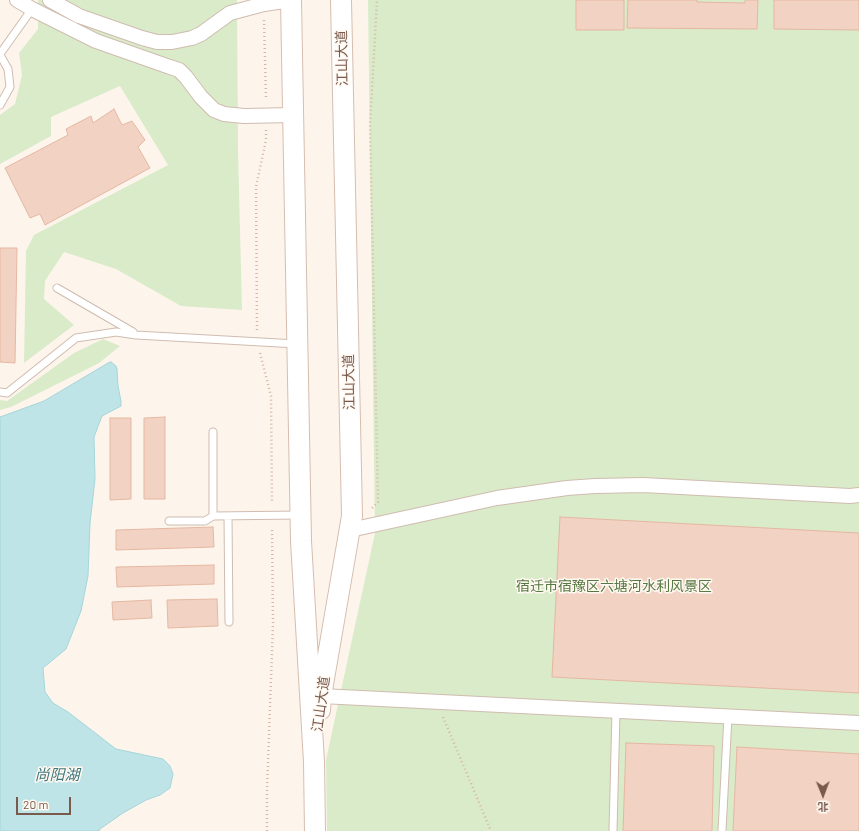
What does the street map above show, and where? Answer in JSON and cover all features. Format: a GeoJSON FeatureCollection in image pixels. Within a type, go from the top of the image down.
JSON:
{"type":"FeatureCollection","features":[{"type":"Feature","properties":{"kind":"main road","name":"江山大道"},"geometry":{"type":"LineString","coordinates":[[291,0],[300,516],[314,762],[315,831]]}},
{"type":"Feature","properties":{"kind":"main road","name":"江山大道"},"geometry":{"type":"LineString","coordinates":[[314,762],[321,696],[352,516],[341,0]]}},
{"type":"Feature","properties":{"kind":"street"},"geometry":{"type":"LineString","coordinates":[[16,0],[96,41],[179,70],[201,97],[214,110],[224,114],[244,116],[293,115]]}},
{"type":"Feature","properties":{"kind":"street"},"geometry":{"type":"LineString","coordinates":[[50,0],[79,16],[135,36],[157,42],[172,42],[192,38],[201,34],[230,13],[264,4],[291,0]]}},
{"type":"Feature","properties":{"kind":"street"},"geometry":{"type":"LineString","coordinates":[[350,530],[497,498],[567,488],[595,486],[642,485],[850,496],[859,495]]}},
{"type":"Feature","properties":{"kind":"street"},"geometry":{"type":"LineString","coordinates":[[321,696],[859,723]]}},
{"type":"Feature","properties":{"kind":"lane"},"geometry":{"type":"LineString","coordinates":[[0,105],[10,87],[8,69],[0,55],[32,9]]}},
{"type":"Feature","properties":{"kind":"lane"},"geometry":{"type":"LineString","coordinates":[[57,288],[136,334]]}},
{"type":"Feature","properties":{"kind":"lane"},"geometry":{"type":"LineString","coordinates":[[0,392],[7,393],[76,338],[116,332],[297,344]]}},
{"type":"Feature","properties":{"kind":"lane"},"geometry":{"type":"LineString","coordinates":[[213,432],[213,516]]}},
{"type":"Feature","properties":{"kind":"lane"},"geometry":{"type":"LineString","coordinates":[[169,521],[205,521],[213,516],[300,516]]}},
{"type":"Feature","properties":{"kind":"lane"},"geometry":{"type":"LineString","coordinates":[[228,516],[228,622]]}},
{"type":"Feature","properties":{"kind":"lane"},"geometry":{"type":"LineString","coordinates":[[613,831],[616,711]]}},
{"type":"Feature","properties":{"kind":"lane"},"geometry":{"type":"LineString","coordinates":[[722,831],[728,716]]}},
{"type":"Feature","properties":{"kind":"path"},"geometry":{"type":"LineString","coordinates":[[350,530],[378,502],[370,125],[377,0]]}},
{"type":"Feature","properties":{"kind":"path"},"geometry":{"type":"LineString","coordinates":[[264,4],[266,140],[256,187],[257,342],[271,396],[273,624],[267,831]]}},
{"type":"Feature","properties":{"kind":"path"},"geometry":{"type":"LineString","coordinates":[[436,702],[491,831]]}},
{"type":"Feature","properties":{"kind":"green space"},"geometry":{"type":"Polygon","coordinates":[[[38,0],[237,0],[238,151],[242,310],[181,306],[116,269],[64,252],[45,281],[44,299],[74,325],[24,363],[26,251],[34,235],[168,165],[120,86],[51,117],[51,136],[0,164],[0,115],[15,104],[22,75],[19,53],[38,29],[38,0]]]}},
{"type":"Feature","properties":{"kind":"green space","name":"宿迁市宿豫区六塘河水利风景区"},"geometry":{"type":"Polygon","coordinates":[[[368,0],[859,0],[859,831],[327,831],[326,760],[375,533],[368,0]]]}},
{"type":"Feature","properties":{"kind":"green space"},"geometry":{"type":"Polygon","coordinates":[[[103,339],[120,346],[99,363],[11,407],[0,410],[0,400],[7,401],[74,353],[103,339]]]}},
{"type":"Feature","properties":{"kind":"water","name":"尚阳湖"},"geometry":{"type":"Polygon","coordinates":[[[111,362],[117,369],[121,406],[102,416],[94,437],[95,479],[90,523],[88,576],[81,611],[66,649],[43,668],[45,692],[53,703],[68,712],[116,749],[163,759],[170,766],[173,774],[170,788],[160,795],[146,800],[123,813],[99,831],[0,831],[0,417],[44,401],[111,362]]]}},
{"type":"Feature","properties":{"kind":"building"},"geometry":{"type":"Polygon","coordinates":[[[576,0],[624,0],[624,30],[576,30],[576,0]]]}},
{"type":"Feature","properties":{"kind":"building"},"geometry":{"type":"Polygon","coordinates":[[[628,0],[697,0],[697,2],[745,3],[745,0],[758,0],[757,29],[627,28],[628,0]]]}},
{"type":"Feature","properties":{"kind":"building"},"geometry":{"type":"Polygon","coordinates":[[[774,0],[859,0],[859,30],[774,29],[774,0]]]}},
{"type":"Feature","properties":{"kind":"building"},"geometry":{"type":"Polygon","coordinates":[[[114,109],[122,125],[132,121],[145,140],[138,147],[150,168],[45,225],[40,214],[30,218],[5,168],[68,135],[66,129],[91,116],[93,123],[114,109]]]}},
{"type":"Feature","properties":{"kind":"building"},"geometry":{"type":"Polygon","coordinates":[[[0,248],[17,248],[15,363],[0,362],[0,248]]]}},
{"type":"Feature","properties":{"kind":"building"},"geometry":{"type":"Polygon","coordinates":[[[165,417],[165,499],[144,499],[144,418],[165,417]]]}},
{"type":"Feature","properties":{"kind":"building"},"geometry":{"type":"Polygon","coordinates":[[[110,418],[131,418],[131,499],[110,500],[110,418]]]}},
{"type":"Feature","properties":{"kind":"building"},"geometry":{"type":"Polygon","coordinates":[[[560,517],[859,533],[859,693],[552,677],[560,517]]]}},
{"type":"Feature","properties":{"kind":"building"},"geometry":{"type":"Polygon","coordinates":[[[213,527],[214,547],[116,550],[116,530],[213,527]]]}},
{"type":"Feature","properties":{"kind":"building"},"geometry":{"type":"Polygon","coordinates":[[[214,565],[214,584],[117,587],[116,567],[214,565]]]}},
{"type":"Feature","properties":{"kind":"building"},"geometry":{"type":"Polygon","coordinates":[[[217,599],[218,626],[168,628],[167,600],[217,599]]]}},
{"type":"Feature","properties":{"kind":"building"},"geometry":{"type":"Polygon","coordinates":[[[151,600],[152,618],[113,620],[112,602],[151,600]]]}},
{"type":"Feature","properties":{"kind":"building"},"geometry":{"type":"Polygon","coordinates":[[[626,743],[714,746],[712,831],[623,831],[626,743]]]}},
{"type":"Feature","properties":{"kind":"building"},"geometry":{"type":"Polygon","coordinates":[[[737,747],[859,754],[859,831],[733,831],[737,747]]]}}]}
